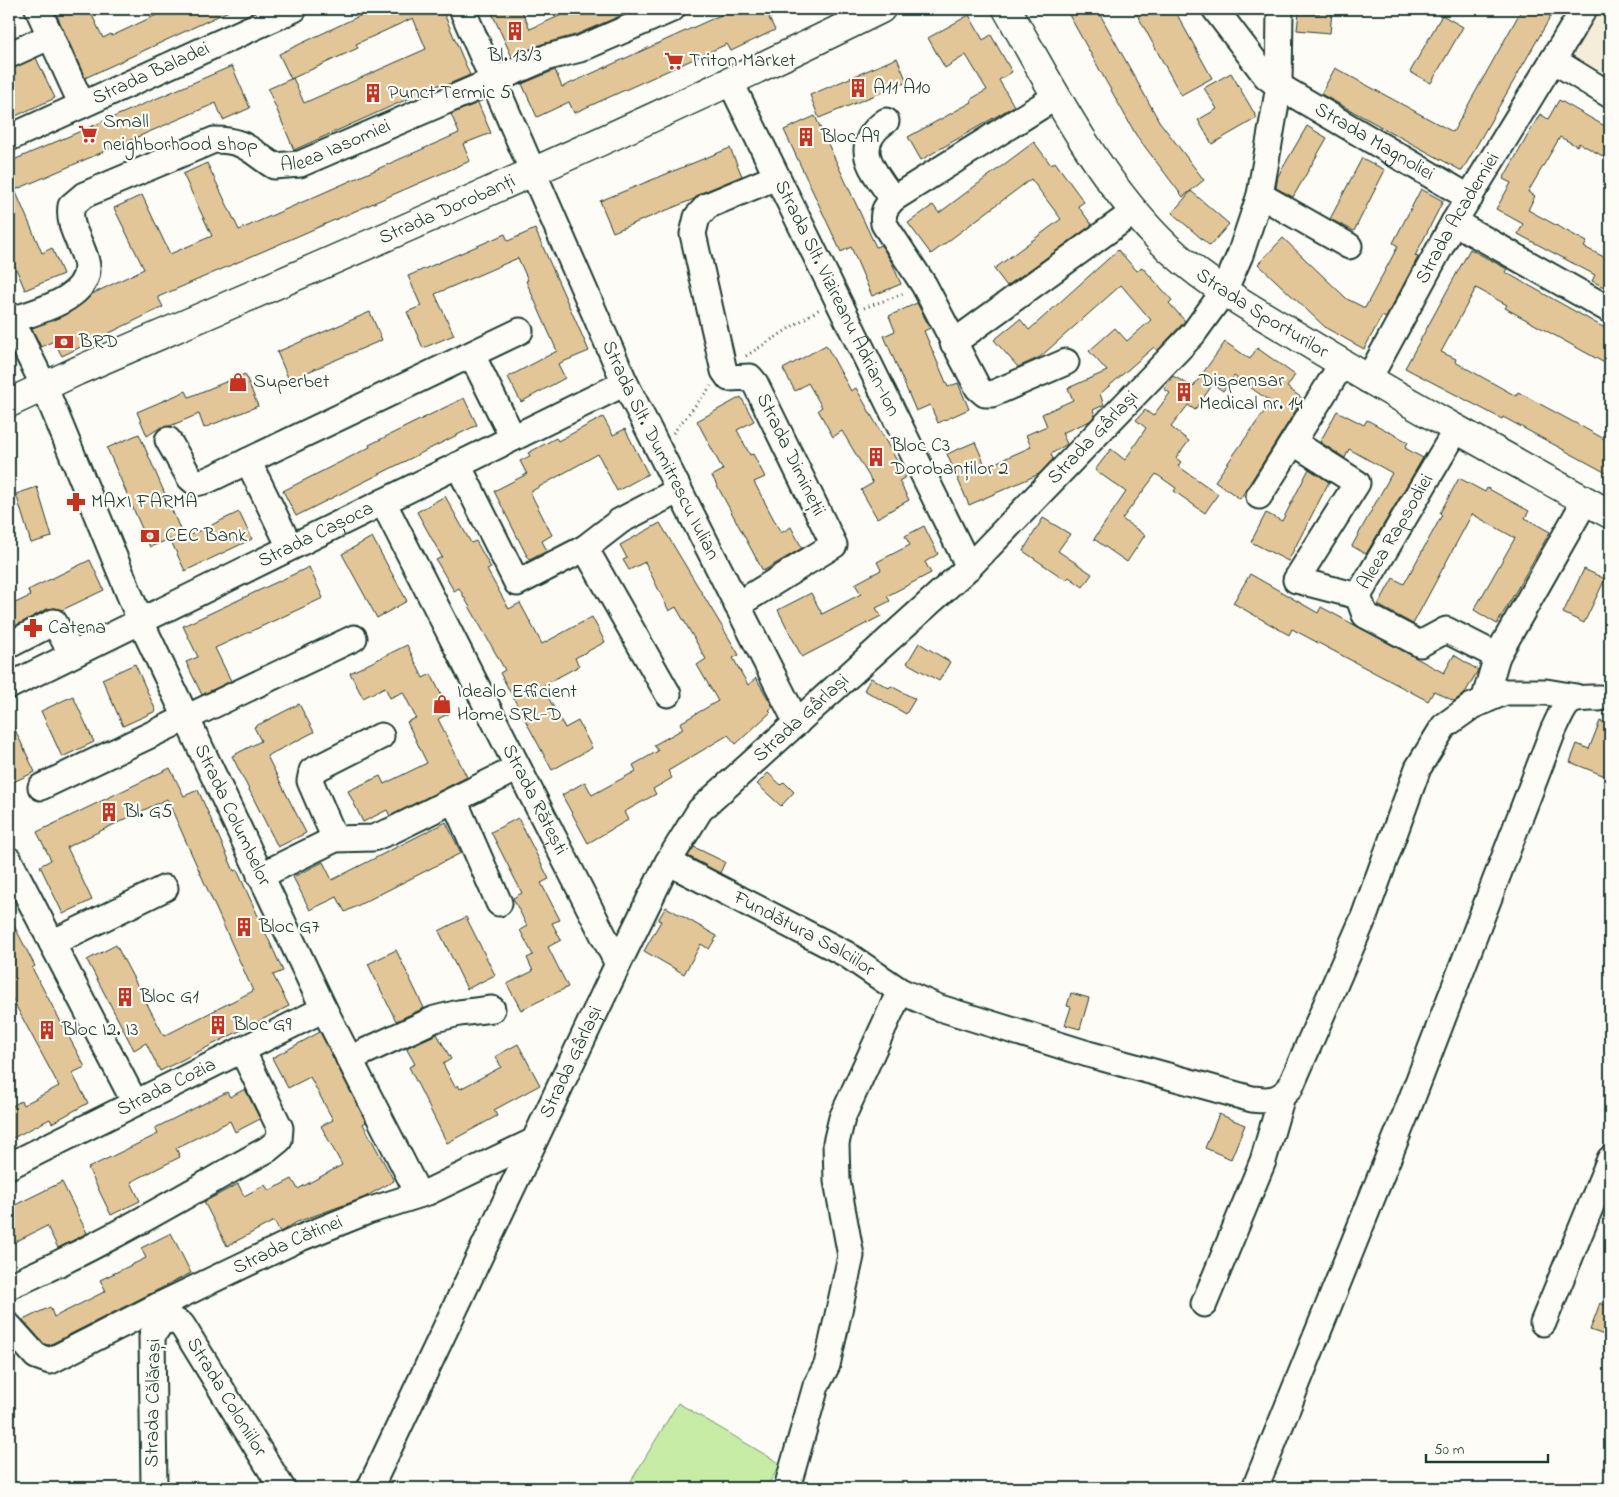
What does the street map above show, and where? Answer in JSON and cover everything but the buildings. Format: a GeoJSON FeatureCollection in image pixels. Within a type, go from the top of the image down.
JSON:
{"type":"FeatureCollection","features":[{"type":"Feature","properties":{"kind":"main road","name":"Strada Dorobanți"},"geometry":{"type":"LineString","coordinates":[[9,403],[534,172],[731,83],[881,9]]}},
{"type":"Feature","properties":{"kind":"main road","name":"Strada Sporturilor"},"geometry":{"type":"LineString","coordinates":[[1007,9],[1085,142],[1135,211],[1164,244],[1224,291],[1368,380],[1610,514]]}},
{"type":"Feature","properties":{"kind":"street"},"geometry":{"type":"LineString","coordinates":[[38,9],[82,104]]}},
{"type":"Feature","properties":{"kind":"street","name":"Strada Baladei"},"geometry":{"type":"LineString","coordinates":[[9,138],[266,15],[294,9]]}},
{"type":"Feature","properties":{"kind":"street","name":"Strada Slt. Dumitrescu Iulian"},"geometry":{"type":"LineString","coordinates":[[462,9],[625,383],[797,723]]}},
{"type":"Feature","properties":{"kind":"street","name":"Aleea Iasomiei"},"geometry":{"type":"LineString","coordinates":[[11,318],[62,300],[80,289],[86,278],[86,261],[73,233],[69,215],[70,206],[84,195],[214,140],[226,140],[245,145],[255,150],[274,166],[300,164],[548,57],[580,49],[672,9]]}},
{"type":"Feature","properties":{"kind":"street","name":"Strada Magnoliei"},"geometry":{"type":"LineString","coordinates":[[1215,9],[1266,76],[1279,86],[1470,198]]}},
{"type":"Feature","properties":{"kind":"street","name":"Strada Gârlași"},"geometry":{"type":"LineString","coordinates":[[370,1488],[618,964],[668,862],[700,810],[969,567],[1193,334],[1224,291],[1240,255],[1260,195],[1279,86],[1280,9]]}},
{"type":"Feature","properties":{"kind":"street","name":"Strada Academiei"},"geometry":{"type":"LineString","coordinates":[[1368,380],[1454,222],[1584,9]]}},
{"type":"Feature","properties":{"kind":"street"},"geometry":{"type":"LineString","coordinates":[[9,55],[51,36]]}},
{"type":"Feature","properties":{"kind":"street"},"geometry":{"type":"LineString","coordinates":[[1552,60],[1610,96]]}},
{"type":"Feature","properties":{"kind":"street","name":"Strada Slt. Vizireanu Adrian-Ion"},"geometry":{"type":"LineString","coordinates":[[731,83],[969,567]]}},
{"type":"Feature","properties":{"kind":"street"},"geometry":{"type":"LineString","coordinates":[[1057,96],[893,199],[885,208],[882,216],[884,224],[924,285],[978,388],[985,394],[992,394],[1066,362]]}},
{"type":"Feature","properties":{"kind":"street"},"geometry":{"type":"LineString","coordinates":[[886,121],[873,130],[868,139],[866,149],[870,165],[893,199]]}},
{"type":"Feature","properties":{"kind":"street","name":"Strada Dimineții"},"geometry":{"type":"LineString","coordinates":[[738,605],[834,545],[755,383],[750,377],[729,378],[724,371],[693,234],[697,217],[708,206],[776,177]]}},
{"type":"Feature","properties":{"kind":"street"},"geometry":{"type":"LineString","coordinates":[[1260,195],[1349,246]]}},
{"type":"Feature","properties":{"kind":"street"},"geometry":{"type":"LineString","coordinates":[[953,342],[1135,211]]}},
{"type":"Feature","properties":{"kind":"street"},"geometry":{"type":"LineString","coordinates":[[1454,222],[1610,310]]}},
{"type":"Feature","properties":{"kind":"street","name":"Strada Columbelor"},"geometry":{"type":"LineString","coordinates":[[11,318],[44,386],[140,620],[260,876],[349,1059],[415,1187],[421,1192]]}},
{"type":"Feature","properties":{"kind":"street"},"geometry":{"type":"LineString","coordinates":[[168,440],[190,478],[196,483],[248,461],[520,331]]}},
{"type":"Feature","properties":{"kind":"street"},"geometry":{"type":"LineString","coordinates":[[472,355],[513,438]]}},
{"type":"Feature","properties":{"kind":"street"},"geometry":{"type":"LineString","coordinates":[[1259,496],[1342,364]]}},
{"type":"Feature","properties":{"kind":"street","name":"Strada Cașoca"},"geometry":{"type":"LineString","coordinates":[[9,686],[625,383]]}},
{"type":"Feature","properties":{"kind":"street","name":"Aleea Rapsodiei"},"geometry":{"type":"LineString","coordinates":[[1293,442],[1357,482],[1296,580],[1358,596],[1456,430]]}},
{"type":"Feature","properties":{"kind":"street"},"geometry":{"type":"LineString","coordinates":[[248,461],[290,547]]}},
{"type":"Feature","properties":{"kind":"street"},"geometry":{"type":"LineString","coordinates":[[458,465],[517,583],[585,548],[620,522],[679,490]]}},
{"type":"Feature","properties":{"kind":"street"},"geometry":{"type":"LineString","coordinates":[[1484,701],[1497,656],[1585,501]]}},
{"type":"Feature","properties":{"kind":"street","name":"Strada Rătești"},"geometry":{"type":"LineString","coordinates":[[383,502],[618,964]]}},
{"type":"Feature","properties":{"kind":"street"},"geometry":{"type":"LineString","coordinates":[[585,548],[668,694]]}},
{"type":"Feature","properties":{"kind":"street"},"geometry":{"type":"LineString","coordinates":[[1358,596],[1365,615],[1420,644],[1446,630],[1497,656]]}},
{"type":"Feature","properties":{"kind":"street"},"geometry":{"type":"LineString","coordinates":[[9,645],[54,622],[72,654]]}},
{"type":"Feature","properties":{"kind":"street"},"geometry":{"type":"LineString","coordinates":[[41,787],[354,638]]}},
{"type":"Feature","properties":{"kind":"street"},"geometry":{"type":"LineString","coordinates":[[1204,1304],[1263,1161],[1282,1096],[1290,1088],[1364,917],[1418,768],[1444,726],[1472,706],[1505,692],[1546,692],[1588,698],[1564,706],[1553,730],[1417,1084],[1255,1488]]}},
{"type":"Feature","properties":{"kind":"street"},"geometry":{"type":"LineString","coordinates":[[335,839],[310,781],[312,771],[381,736]]}},
{"type":"Feature","properties":{"kind":"street"},"geometry":{"type":"LineString","coordinates":[[260,876],[335,839],[373,838],[518,768]]}},
{"type":"Feature","properties":{"kind":"street"},"geometry":{"type":"LineString","coordinates":[[454,800],[499,903]]}},
{"type":"Feature","properties":{"kind":"street"},"geometry":{"type":"LineString","coordinates":[[9,860],[16,891],[52,943],[135,1103]]}},
{"type":"Feature","properties":{"kind":"street","name":"Fundătura Salciilor"},"geometry":{"type":"LineString","coordinates":[[668,862],[846,954],[900,991],[937,1007],[1088,1054],[1252,1099],[1271,1102],[1282,1096]]}},
{"type":"Feature","properties":{"kind":"street"},"geometry":{"type":"LineString","coordinates":[[52,943],[165,888]]}},
{"type":"Feature","properties":{"kind":"street"},"geometry":{"type":"LineString","coordinates":[[787,1488],[816,1386],[827,1365],[851,1256],[837,1181],[836,1143],[842,1118],[900,991]]}},
{"type":"Feature","properties":{"kind":"street","name":"Strada Cozia"},"geometry":{"type":"LineString","coordinates":[[9,1166],[324,1009]]}},
{"type":"Feature","properties":{"kind":"street"},"geometry":{"type":"LineString","coordinates":[[349,1059],[435,1019],[459,1012],[492,1009]]}},
{"type":"Feature","properties":{"kind":"street"},"geometry":{"type":"LineString","coordinates":[[9,1286],[49,1268],[161,1209],[268,1149],[278,1140],[280,1128],[242,1050]]}},
{"type":"Feature","properties":{"kind":"street"},"geometry":{"type":"LineString","coordinates":[[421,1192],[428,1192],[534,1141]]}},
{"type":"Feature","properties":{"kind":"street"},"geometry":{"type":"LineString","coordinates":[[1542,1323],[1610,1159]]}},
{"type":"Feature","properties":{"kind":"street","name":"Strada Cătinei"},"geometry":{"type":"LineString","coordinates":[[9,1326],[36,1356],[50,1361],[160,1314],[298,1239],[421,1192]]}},
{"type":"Feature","properties":{"kind":"street","name":"Strada Călărași"},"geometry":{"type":"LineString","coordinates":[[154,1488],[152,1336],[160,1314]]}},
{"type":"Feature","properties":{"kind":"street","name":"Strada Coloniilor"},"geometry":{"type":"LineString","coordinates":[[160,1314],[182,1326],[282,1488]]}},
{"type":"Feature","properties":{"kind":"path"},"geometry":{"type":"LineString","coordinates":[[844,315],[924,285]]}},
{"type":"Feature","properties":{"kind":"shaded area"},"geometry":{"type":"Polygon","coordinates":[[[1584,9],[1610,9],[1610,95],[1553,60],[1584,9]]]}},
{"type":"Feature","properties":{"kind":"green space"},"geometry":{"type":"Polygon","coordinates":[[[678,1403],[781,1464],[766,1488],[644,1488],[631,1481],[678,1403]]]}},
{"type":"Feature","properties":{"kind":"place","name":"Bl. 13/3"},"geometry":{"type":"Point","coordinates":[515,31]}},
{"type":"Feature","properties":{"kind":"place","name":"Triton Market"},"geometry":{"type":"Point","coordinates":[674,61]}},
{"type":"Feature","properties":{"kind":"place","name":"A11 A10"},"geometry":{"type":"Point","coordinates":[858,88]}},
{"type":"Feature","properties":{"kind":"place","name":"Punct Termic 5"},"geometry":{"type":"Point","coordinates":[373,93]}},
{"type":"Feature","properties":{"kind":"place","name":"Small neighborhood shop"},"geometry":{"type":"Point","coordinates":[88,134]}},
{"type":"Feature","properties":{"kind":"place","name":"Bloc A9"},"geometry":{"type":"Point","coordinates":[806,137]}},
{"type":"Feature","properties":{"kind":"place","name":"BRD"},"geometry":{"type":"Point","coordinates":[64,342]}},
{"type":"Feature","properties":{"kind":"place","name":"Superbet"},"geometry":{"type":"Point","coordinates":[238,382]}},
{"type":"Feature","properties":{"kind":"place","name":"Dispensar Medical nr. 14"},"geometry":{"type":"Point","coordinates":[1184,392]}},
{"type":"Feature","properties":{"kind":"place","name":"Bloc C3 Dorobanților 2"},"geometry":{"type":"Point","coordinates":[876,457]}},
{"type":"Feature","properties":{"kind":"place","name":"MAXI FARMA"},"geometry":{"type":"Point","coordinates":[76,502]}},
{"type":"Feature","properties":{"kind":"place","name":"CEC Bank"},"geometry":{"type":"Point","coordinates":[150,536]}},
{"type":"Feature","properties":{"kind":"place","name":"Catena"},"geometry":{"type":"Point","coordinates":[33,628]}},
{"type":"Feature","properties":{"kind":"place","name":"Idealo Efficient Home SRL-D"},"geometry":{"type":"Point","coordinates":[442,704]}},
{"type":"Feature","properties":{"kind":"place","name":"Bl. G5"},"geometry":{"type":"Point","coordinates":[109,812]}},
{"type":"Feature","properties":{"kind":"place","name":"Bloc G7"},"geometry":{"type":"Point","coordinates":[244,927]}},
{"type":"Feature","properties":{"kind":"place","name":"Bloc G1"},"geometry":{"type":"Point","coordinates":[125,997]}},
{"type":"Feature","properties":{"kind":"place","name":"Bloc G9"},"geometry":{"type":"Point","coordinates":[218,1025]}},
{"type":"Feature","properties":{"kind":"place","name":"Bloc I2. I3"},"geometry":{"type":"Point","coordinates":[47,1030]}}]}
